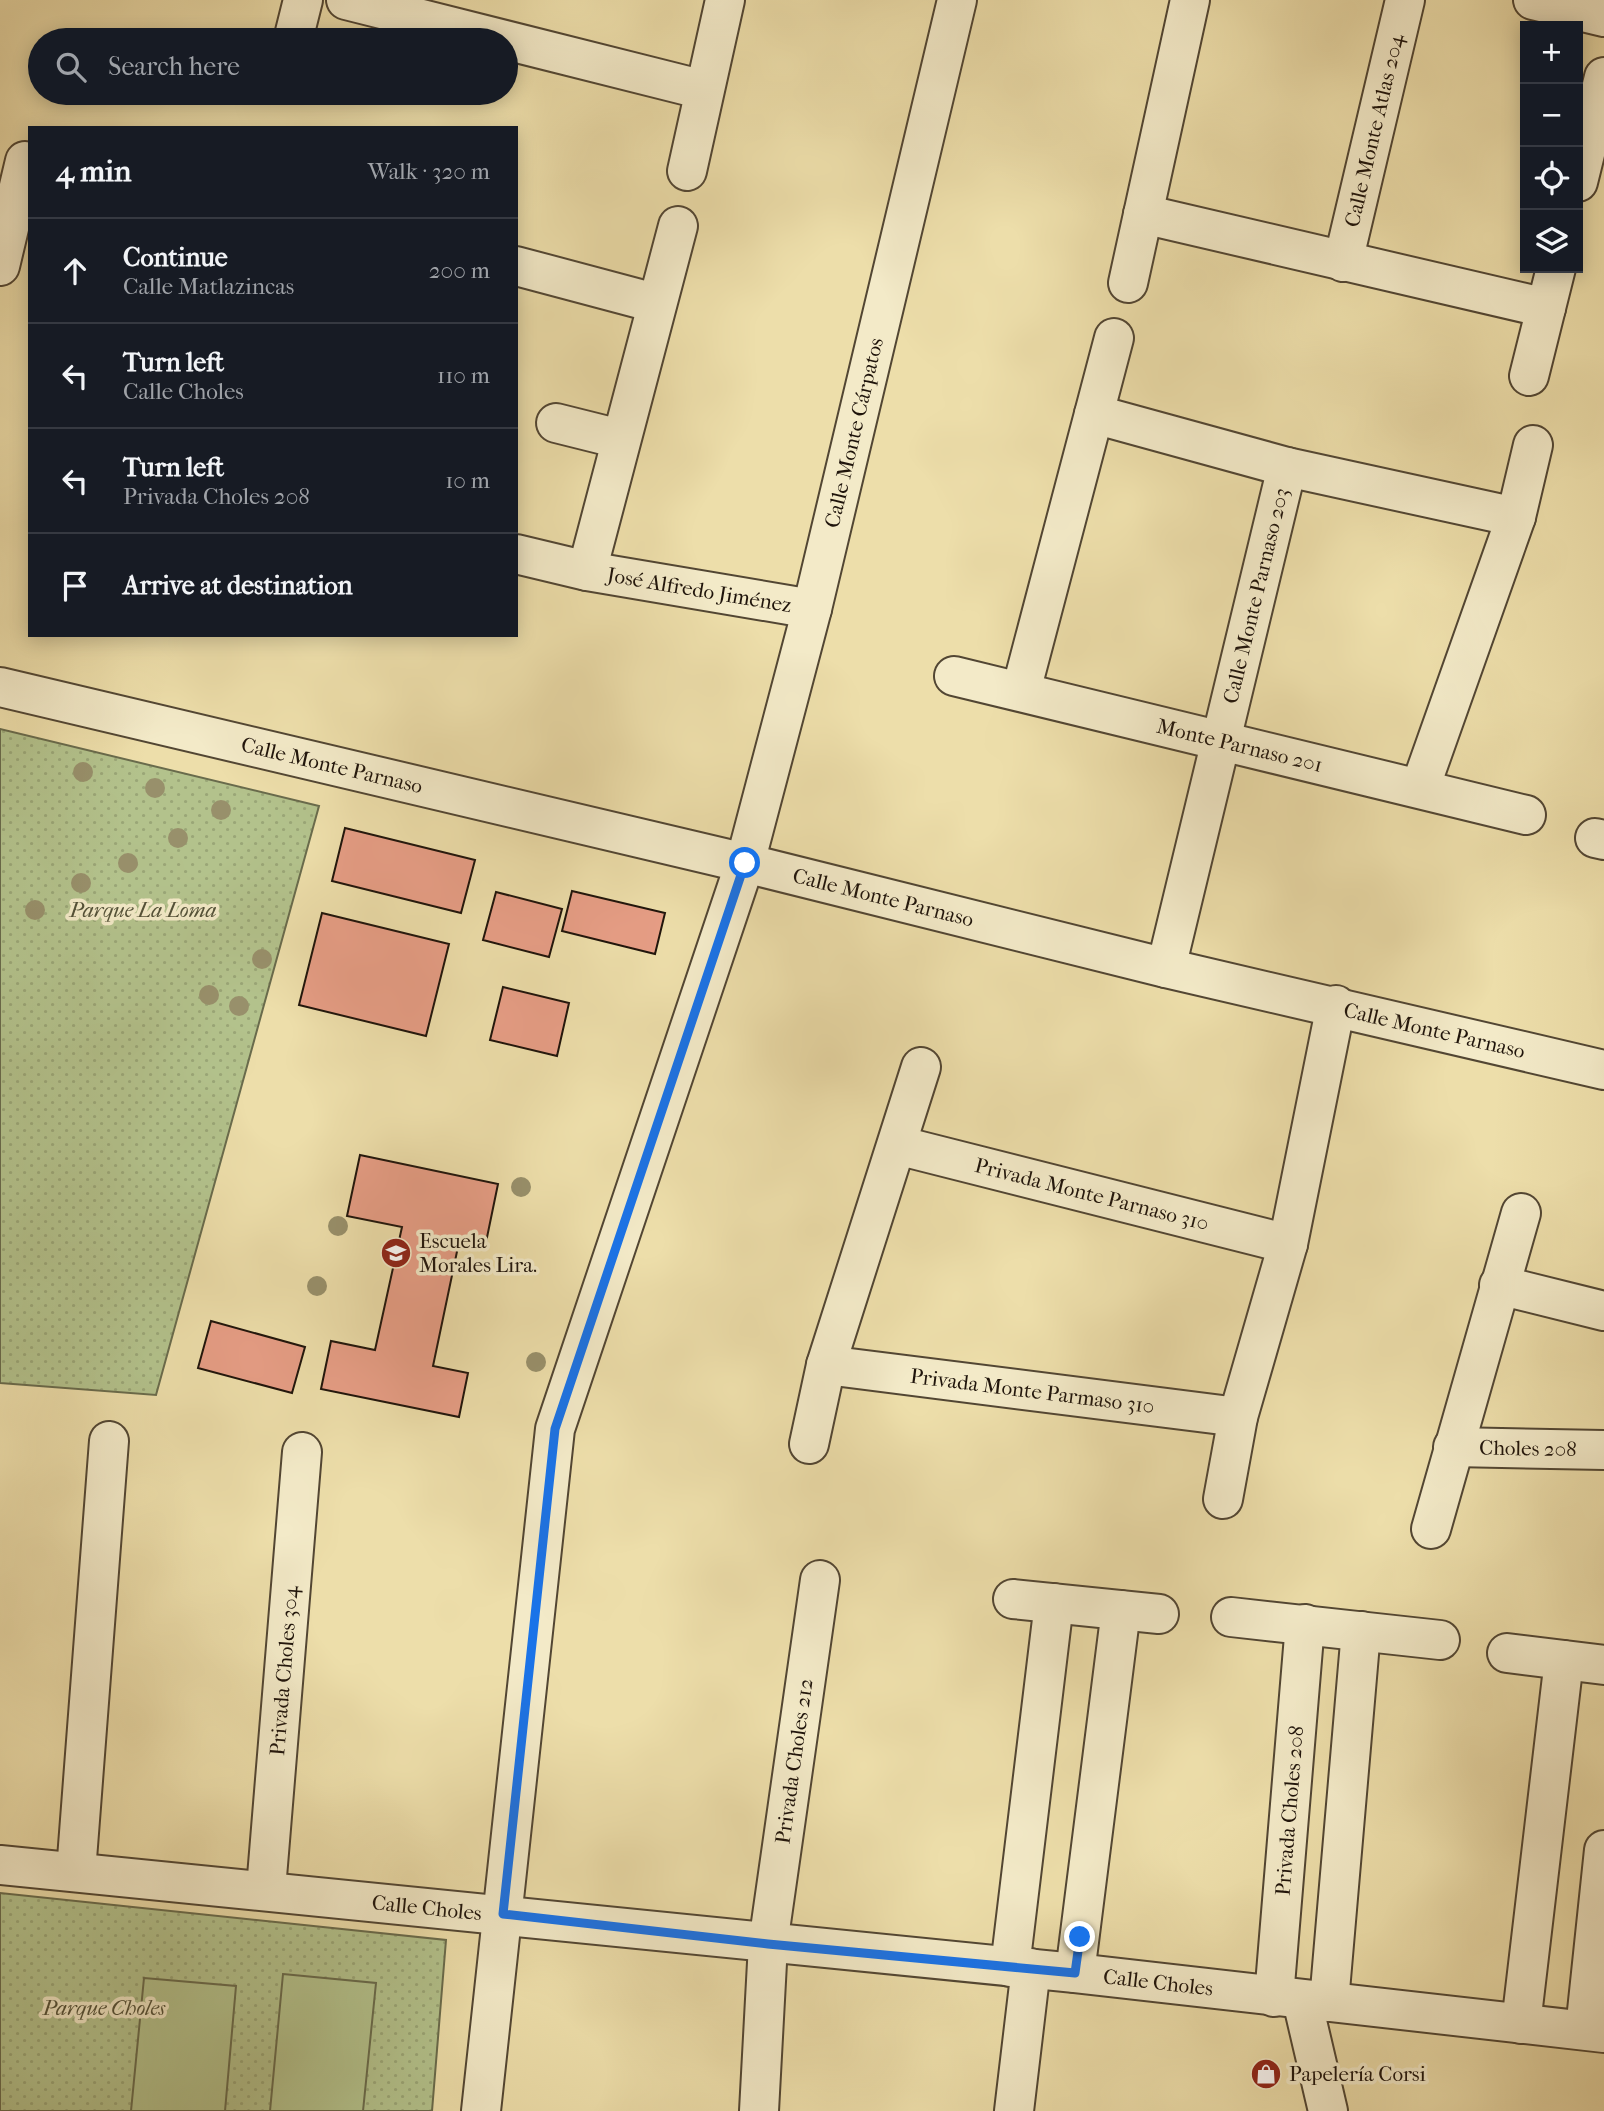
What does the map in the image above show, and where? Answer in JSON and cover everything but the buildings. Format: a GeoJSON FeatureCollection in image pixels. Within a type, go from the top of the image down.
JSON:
{"type":"FeatureCollection","features":[{"type":"Feature","properties":{"kind":"street"},"geometry":{"type":"LineString","coordinates":[[296,28],[303,0]]}},
{"type":"Feature","properties":{"kind":"street"},"geometry":{"type":"LineString","coordinates":[[346,0],[457,28]]}},
{"type":"Feature","properties":{"kind":"street"},"geometry":{"type":"LineString","coordinates":[[687,171],[725,0]]}},
{"type":"Feature","properties":{"kind":"street","name":"Calle Monte Cárpatos"},"geometry":{"type":"LineString","coordinates":[[481,2111],[555,1429],[745,863],[812,609],[957,0]]}},
{"type":"Feature","properties":{"kind":"street"},"geometry":{"type":"LineString","coordinates":[[1128,283],[1190,0]]}},
{"type":"Feature","properties":{"kind":"street","name":"Calle Monte Atlas 204"},"geometry":{"type":"LineString","coordinates":[[1343,262],[1405,0]]}},
{"type":"Feature","properties":{"kind":"street"},"geometry":{"type":"LineString","coordinates":[[1533,0],[1604,17]]}},
{"type":"Feature","properties":{"kind":"street"},"geometry":{"type":"LineString","coordinates":[[518,43],[704,90]]}},
{"type":"Feature","properties":{"kind":"street"},"geometry":{"type":"LineString","coordinates":[[1583,162],[1604,77]]}},
{"type":"Feature","properties":{"kind":"street"},"geometry":{"type":"LineString","coordinates":[[0,265],[25,161]]}},
{"type":"Feature","properties":{"kind":"street"},"geometry":{"type":"LineString","coordinates":[[1143,214],[1546,308]]}},
{"type":"Feature","properties":{"kind":"street","name":"José Alfredo Jiménez"},"geometry":{"type":"LineString","coordinates":[[587,572],[655,303],[678,226]]}},
{"type":"Feature","properties":{"kind":"street"},"geometry":{"type":"LineString","coordinates":[[518,267],[655,303]]}},
{"type":"Feature","properties":{"kind":"street"},"geometry":{"type":"LineString","coordinates":[[1529,376],[1555,273]]}},
{"type":"Feature","properties":{"kind":"street"},"geometry":{"type":"LineString","coordinates":[[1021,691],[1114,338]]}},
{"type":"Feature","properties":{"kind":"street","name":"Calle Monte Parnaso 203"},"geometry":{"type":"LineString","coordinates":[[1094,414],[1287,467],[1516,517]]}},
{"type":"Feature","properties":{"kind":"street"},"geometry":{"type":"LineString","coordinates":[[556,423],[620,439]]}},
{"type":"Feature","properties":{"kind":"street"},"geometry":{"type":"LineString","coordinates":[[1420,788],[1516,517],[1533,445]]}},
{"type":"Feature","properties":{"kind":"street","name":"Calle Monte Parnaso 203"},"geometry":{"type":"LineString","coordinates":[[1166,968],[1287,467]]}},
{"type":"Feature","properties":{"kind":"street","name":"José Alfredo Jiménez"},"geometry":{"type":"LineString","coordinates":[[518,555],[587,572],[812,609]]}},
{"type":"Feature","properties":{"kind":"street","name":"Monte Parnaso 201"},"geometry":{"type":"LineString","coordinates":[[954,676],[1526,815]]}},
{"type":"Feature","properties":{"kind":"street","name":"Calle Monte Parnaso"},"geometry":{"type":"LineString","coordinates":[[0,687],[745,863],[1166,968],[1336,1005],[1604,1070]]}},
{"type":"Feature","properties":{"kind":"street"},"geometry":{"type":"LineString","coordinates":[[1223,1499],[1238,1417],[1288,1244],[1336,1005]]}},
{"type":"Feature","properties":{"kind":"street"},"geometry":{"type":"LineString","coordinates":[[809,1444],[826,1365],[921,1066]]}},
{"type":"Feature","properties":{"kind":"street","name":"Privada Monte Parnaso 310"},"geometry":{"type":"LineString","coordinates":[[897,1145],[1288,1244]]}},
{"type":"Feature","properties":{"kind":"street"},"geometry":{"type":"LineString","coordinates":[[1431,1528],[1521,1213]]}},
{"type":"Feature","properties":{"kind":"street"},"geometry":{"type":"LineString","coordinates":[[1499,1285],[1604,1311]]}},
{"type":"Feature","properties":{"kind":"street","name":"Privada Monte Parmaso 310"},"geometry":{"type":"LineString","coordinates":[[826,1365],[1238,1417]]}},
{"type":"Feature","properties":{"kind":"street"},"geometry":{"type":"LineString","coordinates":[[76,1872],[109,1441]]}},
{"type":"Feature","properties":{"kind":"street","name":"Choles 208"},"geometry":{"type":"LineString","coordinates":[[1454,1447],[1604,1450]]}},
{"type":"Feature","properties":{"kind":"street","name":"Privada Choles 304"},"geometry":{"type":"LineString","coordinates":[[266,1889],[302,1452]]}},
{"type":"Feature","properties":{"kind":"street","name":"Privada Choles 212"},"geometry":{"type":"LineString","coordinates":[[759,2111],[768,1944],[820,1580]]}},
{"type":"Feature","properties":{"kind":"street"},"geometry":{"type":"LineString","coordinates":[[1013,1600],[1159,1614]]}},
{"type":"Feature","properties":{"kind":"street"},"geometry":{"type":"LineString","coordinates":[[1014,2111],[1021,1967],[1054,1603]]}},
{"type":"Feature","properties":{"kind":"street"},"geometry":{"type":"LineString","coordinates":[[1075,1973],[1121,1610]]}},
{"type":"Feature","properties":{"kind":"street"},"geometry":{"type":"LineString","coordinates":[[1231,1618],[1440,1640]]}},
{"type":"Feature","properties":{"kind":"street","name":"Privada Choles 208"},"geometry":{"type":"LineString","coordinates":[[1302,1999],[1305,1624]]}},
{"type":"Feature","properties":{"kind":"street"},"geometry":{"type":"LineString","coordinates":[[1328,2111],[1302,1999],[1361,1631]]}},
{"type":"Feature","properties":{"kind":"street"},"geometry":{"type":"LineString","coordinates":[[1507,1653],[1604,1665]]}},
{"type":"Feature","properties":{"kind":"street"},"geometry":{"type":"LineString","coordinates":[[1521,2024],[1564,1660]]}},
{"type":"Feature","properties":{"kind":"street"},"geometry":{"type":"LineString","coordinates":[[1594,2031],[1604,1850]]}},
{"type":"Feature","properties":{"kind":"street","name":"Calle Choles"},"geometry":{"type":"LineString","coordinates":[[0,1865],[266,1889],[768,1944],[1021,1967],[1594,2031]]}},
{"type":"Feature","properties":{"kind":"green space","name":"Parque La Loma"},"geometry":{"type":"Polygon","coordinates":[[[0,729],[319,806],[156,1395],[0,1383],[0,729]]]}},
{"type":"Feature","properties":{"kind":"green space","name":"Parque Choles"},"geometry":{"type":"Polygon","coordinates":[[[0,1893],[446,1940],[432,2111],[0,2111],[0,1893]]]}},
{"type":"Feature","properties":{"kind":"green space"},"geometry":{"type":"Polygon","coordinates":[[[283,1974],[376,1983],[363,2111],[270,2111],[283,1974]]]}},
{"type":"Feature","properties":{"kind":"green space"},"geometry":{"type":"Polygon","coordinates":[[[144,1978],[236,1986],[225,2111],[131,2111],[144,1978]]]}},
{"type":"Feature","properties":{"kind":"place","name":"Escuela Morales Lira."},"geometry":{"type":"Point","coordinates":[396,1253]}},
{"type":"Feature","properties":{"kind":"place","name":"Papelería Corsi"},"geometry":{"type":"Point","coordinates":[1266,2074]}},
{"type":"Feature","properties":{"kind":"route"},"geometry":{"type":"LineString","coordinates":[[745,863],[555,1429],[503,1914],[768,1944],[1075,1973],[1080,1937]]}}]}
